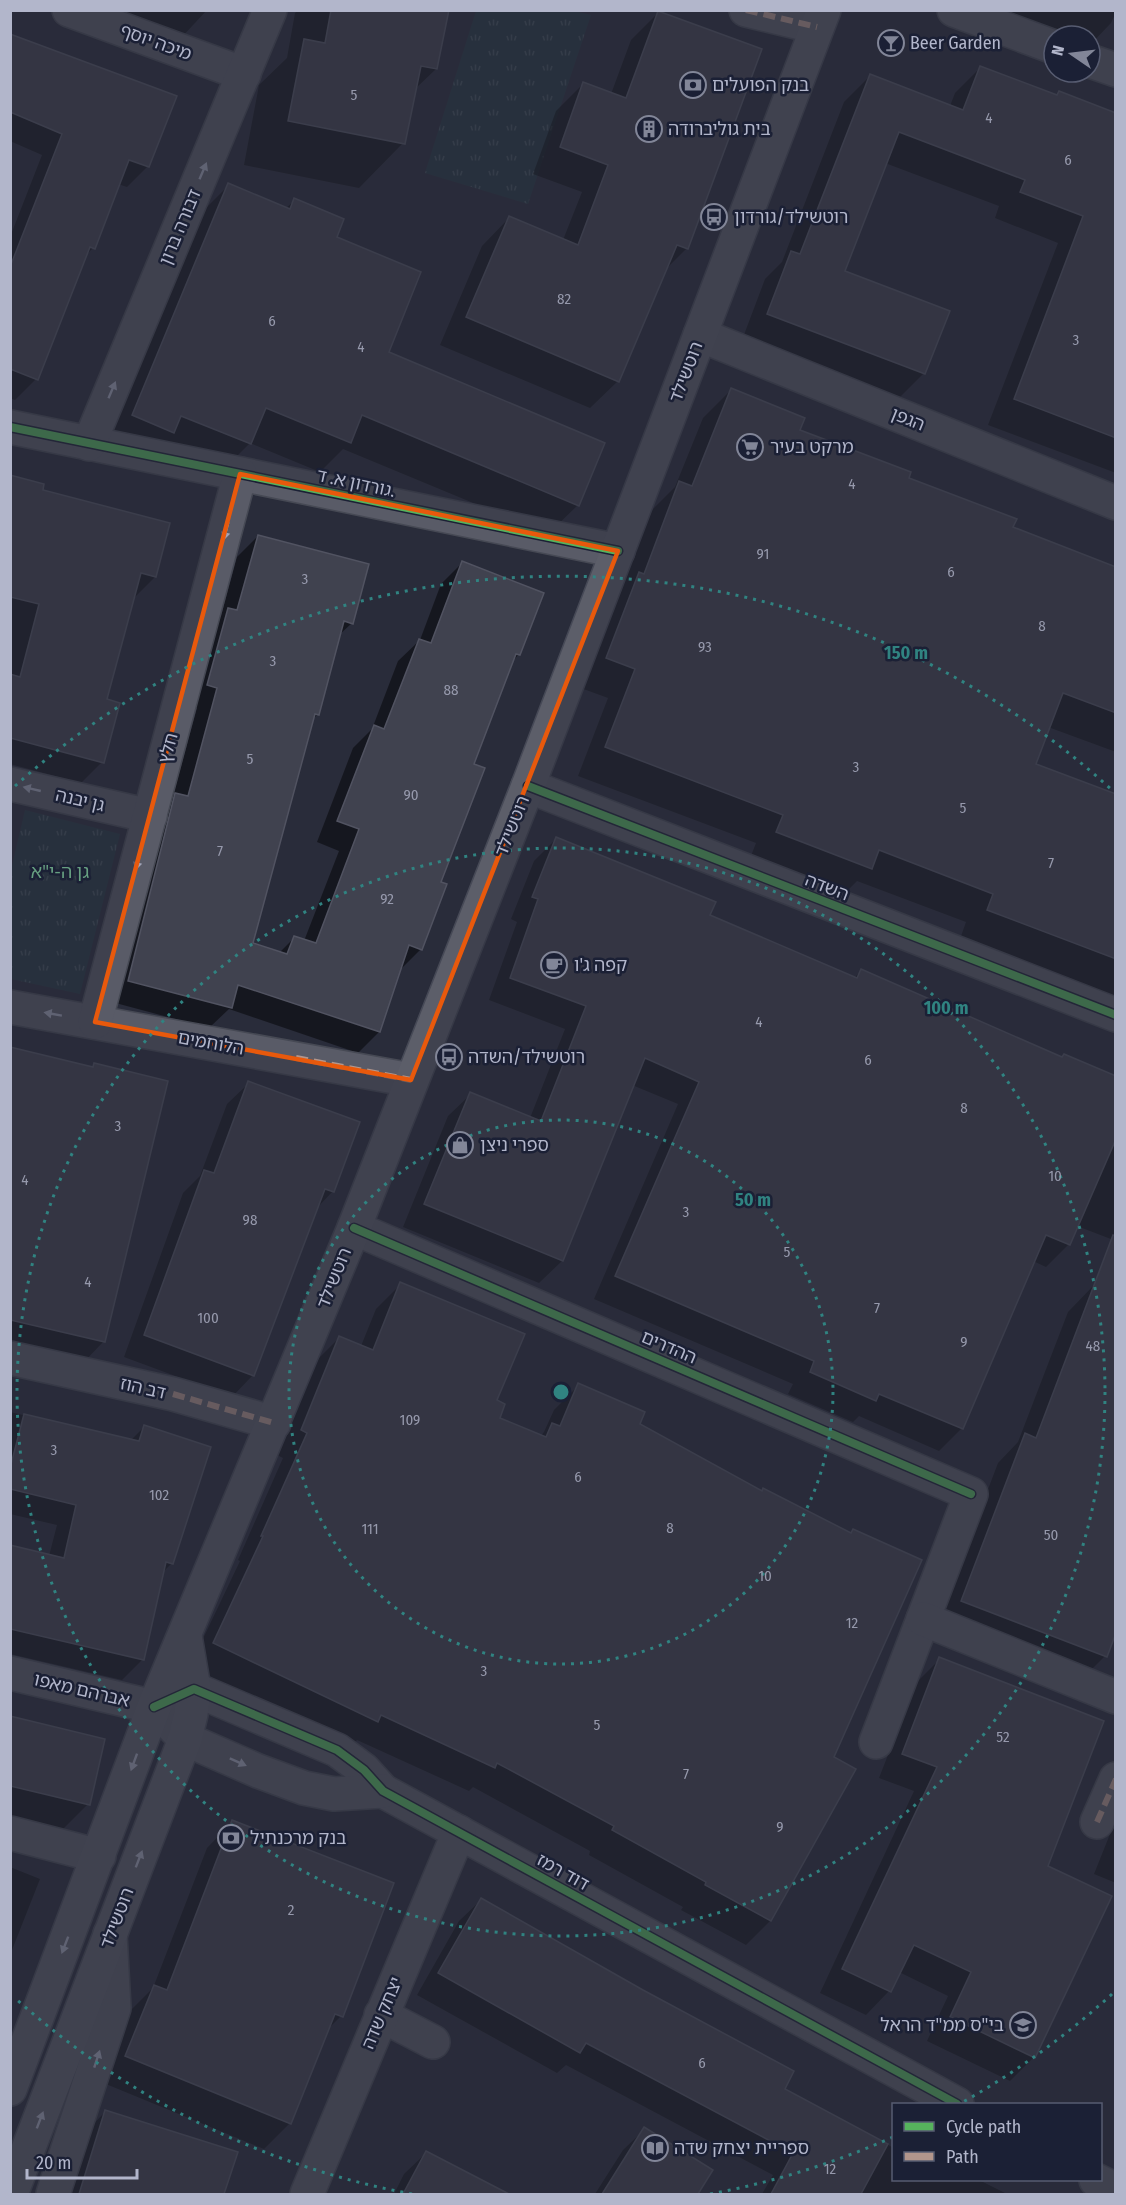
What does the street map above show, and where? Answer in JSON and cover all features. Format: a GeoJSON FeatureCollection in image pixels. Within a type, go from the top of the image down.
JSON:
{"type":"FeatureCollection","features":[{"type":"Feature","properties":{"kind":"main road","name":"רוטשילד"},"geometry":{"type":"LineString","coordinates":[[10,2090],[154,1707],[354,1228],[528,786],[820,19]]}},
{"type":"Feature","properties":{"kind":"main road","name":"רוטשילד"},"geometry":{"type":"LineString","coordinates":[[11,2194],[184,1738],[191,1714],[194,1689],[185,1636]]}},
{"type":"Feature","properties":{"kind":"street","name":"מיכה יוסף"},"geometry":{"type":"LineString","coordinates":[[69,10],[244,74]]}},
{"type":"Feature","properties":{"kind":"street","name":"דבורה ברון"},"geometry":{"type":"LineString","coordinates":[[89,444],[270,10]]}},
{"type":"Feature","properties":{"kind":"street"},"geometry":{"type":"LineString","coordinates":[[746,10],[820,19]]}},
{"type":"Feature","properties":{"kind":"street"},"geometry":{"type":"LineString","coordinates":[[954,10],[1042,43]]}},
{"type":"Feature","properties":{"kind":"street","name":"הגפן"},"geometry":{"type":"LineString","coordinates":[[700,335],[1116,503]]}},
{"type":"Feature","properties":{"kind":"street","name":"גורדון א. ד."},"geometry":{"type":"LineString","coordinates":[[10,427],[618,551]]}},
{"type":"Feature","properties":{"kind":"street","name":"חלץ"},"geometry":{"type":"LineString","coordinates":[[95,1022],[240,474]]}},
{"type":"Feature","properties":{"kind":"street","name":"גן יבנה"},"geometry":{"type":"LineString","coordinates":[[10,784],[150,816]]}},
{"type":"Feature","properties":{"kind":"street","name":"השדה"},"geometry":{"type":"LineString","coordinates":[[528,786],[1116,1015]]}},
{"type":"Feature","properties":{"kind":"street","name":"הלוחמים"},"geometry":{"type":"LineString","coordinates":[[10,1007],[411,1080]]}},
{"type":"Feature","properties":{"kind":"street","name":"ההדרים"},"geometry":{"type":"LineString","coordinates":[[354,1228],[971,1494],[923,1619]]}},
{"type":"Feature","properties":{"kind":"street","name":"דב הוז"},"geometry":{"type":"LineString","coordinates":[[10,1358],[173,1394],[274,1423]]}},
{"type":"Feature","properties":{"kind":"street"},"geometry":{"type":"LineString","coordinates":[[876,1742],[923,1619],[1116,1697]]}},
{"type":"Feature","properties":{"kind":"street","name":"אברהם מאפו"},"geometry":{"type":"LineString","coordinates":[[10,1673],[154,1707]]}},
{"type":"Feature","properties":{"kind":"street"},"geometry":{"type":"LineString","coordinates":[[194,1689],[154,1707],[184,1738],[258,1771],[304,1788],[334,1794],[383,1791]]}},
{"type":"Feature","properties":{"kind":"street","name":"דוד רמז"},"geometry":{"type":"LineString","coordinates":[[194,1689],[337,1750],[364,1770],[383,1791],[955,2103]]}},
{"type":"Feature","properties":{"kind":"street"},"geometry":{"type":"LineString","coordinates":[[1097,1822],[1116,1779]]}},
{"type":"Feature","properties":{"kind":"street","name":"יצחק שדה"},"geometry":{"type":"LineString","coordinates":[[307,2194],[459,1832]]}},
{"type":"Feature","properties":{"kind":"street"},"geometry":{"type":"LineString","coordinates":[[10,1833],[99,1856]]}},
{"type":"Feature","properties":{"kind":"street"},"geometry":{"type":"LineString","coordinates":[[53,2194],[114,2008],[110,1934]]}},
{"type":"Feature","properties":{"kind":"street"},"geometry":{"type":"LineString","coordinates":[[381,2016],[434,2042]]}},
{"type":"Feature","properties":{"kind":"street"},"geometry":{"type":"LineString","coordinates":[[1098,2181],[1116,2190]]}},
{"type":"Feature","properties":{"kind":"highlighted area"},"geometry":{"type":"Polygon","coordinates":[[[240,474],[618,551],[411,1080],[95,1022],[240,474]]]}},
{"type":"Feature","properties":{"kind":"green space"},"geometry":{"type":"Polygon","coordinates":[[[476,11],[574,11],[591,15],[528,204],[425,173],[476,11]]]}},
{"type":"Feature","properties":{"kind":"green space","name":"גן ה-י\"א"},"geometry":{"type":"Polygon","coordinates":[[[25,810],[120,834],[80,994],[11,979],[11,870],[25,810]]]}},
{"type":"Feature","properties":{"kind":"building"},"geometry":{"type":"Polygon","coordinates":[[[331,10],[449,10],[437,69],[421,66],[405,144],[288,121],[304,39],[325,43],[331,10]]]}},
{"type":"Feature","properties":{"kind":"building"},"geometry":{"type":"Polygon","coordinates":[[[658,11],[762,49],[688,249],[677,245],[619,382],[466,317],[509,216],[578,245],[608,165],[560,147],[583,82],[626,98],[658,11]]]}},
{"type":"Feature","properties":{"kind":"building"},"geometry":{"type":"Polygon","coordinates":[[[10,34],[177,96],[149,167],[129,160],[95,249],[90,247],[38,380],[10,369],[10,267],[62,134],[10,112],[10,34]]]}},
{"type":"Feature","properties":{"kind":"building"},"geometry":{"type":"Polygon","coordinates":[[[980,66],[1057,95],[1059,91],[1116,113],[1116,438],[1014,399],[1083,216],[1020,192],[1025,180],[899,132],[845,271],[950,311],[925,374],[767,314],[791,251],[800,254],[870,74],[963,110],[980,66]]]}},
{"type":"Feature","properties":{"kind":"building"},"geometry":{"type":"Polygon","coordinates":[[[228,183],[290,209],[294,198],[344,219],[337,237],[421,272],[389,352],[605,443],[579,506],[362,415],[351,443],[266,408],[251,444],[181,416],[174,433],[132,415],[228,183]]]}},
{"type":"Feature","properties":{"kind":"building"},"geometry":{"type":"Polygon","coordinates":[[[731,388],[805,418],[800,430],[911,472],[909,478],[1017,519],[1013,527],[1116,567],[1116,713],[1063,693],[1036,764],[1116,794],[1116,959],[987,910],[993,894],[879,850],[872,869],[776,832],[783,815],[605,747],[635,669],[606,658],[639,572],[644,574],[679,481],[692,486],[731,388]]]}},
{"type":"Feature","properties":{"kind":"building"},"geometry":{"type":"Polygon","coordinates":[[[10,475],[44,484],[43,490],[170,523],[156,577],[141,573],[107,699],[120,703],[104,763],[10,738],[10,674],[20,677],[39,604],[10,597],[10,475]]]}},
{"type":"Feature","properties":{"kind":"building"},"geometry":{"type":"Polygon","coordinates":[[[258,535],[369,564],[353,624],[344,621],[319,715],[315,714],[253,943],[287,954],[294,936],[316,943],[359,829],[337,821],[374,725],[384,729],[419,639],[431,643],[462,561],[544,593],[520,655],[516,654],[474,764],[485,768],[441,882],[447,884],[422,950],[409,945],[380,1032],[238,985],[232,1008],[128,981],[175,793],[188,796],[217,688],[207,685],[228,608],[237,610],[258,535]]]}},
{"type":"Feature","properties":{"kind":"building"},"geometry":{"type":"Polygon","coordinates":[[[556,837],[716,902],[710,915],[857,978],[861,969],[1062,1057],[1064,1054],[1116,1076],[1116,1139],[1070,1245],[1046,1235],[963,1429],[879,1394],[876,1401],[810,1372],[814,1361],[615,1276],[699,1082],[645,1058],[563,1261],[424,1204],[470,1092],[541,1121],[586,1006],[510,978],[538,899],[532,897],[556,837]]]}},
{"type":"Feature","properties":{"kind":"building"},"geometry":{"type":"Polygon","coordinates":[[[10,1047],[93,1067],[94,1063],[168,1081],[105,1342],[10,1320],[10,1047]]]}},
{"type":"Feature","properties":{"kind":"building"},"geometry":{"type":"Polygon","coordinates":[[[248,1081],[360,1122],[334,1192],[325,1189],[254,1376],[144,1335],[204,1170],[214,1173],[248,1081]]]}},
{"type":"Feature","properties":{"kind":"building"},"geometry":{"type":"Polygon","coordinates":[[[1113,1235],[1116,1236],[1116,1633],[1107,1657],[961,1601],[1025,1433],[1036,1438],[1113,1235]]]}},
{"type":"Feature","properties":{"kind":"building"},"geometry":{"type":"Polygon","coordinates":[[[400,1282],[525,1334],[497,1400],[505,1404],[500,1418],[546,1437],[552,1423],[560,1426],[578,1383],[645,1412],[640,1424],[762,1491],[763,1488],[851,1533],[853,1529],[922,1560],[834,1757],[856,1769],[771,1921],[612,1830],[614,1826],[497,1763],[495,1768],[381,1715],[378,1722],[213,1643],[263,1536],[261,1536],[307,1433],[301,1430],[339,1336],[373,1350],[400,1282]]]}},
{"type":"Feature","properties":{"kind":"building"},"geometry":{"type":"Polygon","coordinates":[[[24,1414],[139,1441],[144,1425],[211,1447],[173,1564],[166,1562],[144,1660],[10,1629],[10,1545],[64,1558],[76,1505],[10,1489],[10,1468],[24,1414]]]}},
{"type":"Feature","properties":{"kind":"building"},"geometry":{"type":"Polygon","coordinates":[[[939,1657],[1104,1721],[1048,1866],[1112,1896],[1035,2058],[950,2017],[971,1972],[914,1945],[891,1992],[842,1969],[937,1767],[902,1754],[939,1657]]]}},
{"type":"Feature","properties":{"kind":"building"},"geometry":{"type":"Polygon","coordinates":[[[10,1716],[105,1739],[90,1805],[10,1786],[10,1716]]]}},
{"type":"Feature","properties":{"kind":"building"},"geometry":{"type":"Polygon","coordinates":[[[232,1820],[394,1883],[343,2017],[335,2014],[291,2124],[125,2056],[154,1985],[167,1990],[232,1820]]]}},
{"type":"Feature","properties":{"kind":"building"},"geometry":{"type":"Polygon","coordinates":[[[481,1898],[643,1990],[794,2071],[785,2089],[888,2144],[861,2194],[771,2194],[793,2153],[586,2043],[580,2053],[438,1973],[481,1898]]]}},
{"type":"Feature","properties":{"kind":"building"},"geometry":{"type":"Polygon","coordinates":[[[105,2110],[238,2152],[224,2194],[79,2194],[105,2110]]]}},
{"type":"Feature","properties":{"kind":"building","name":"ספריית יצחק שדה"},"geometry":{"type":"Polygon","coordinates":[[[644,2127],[713,2170],[698,2194],[602,2194],[644,2127]]]}},
{"type":"Feature","properties":{"kind":"building"},"geometry":{"type":"Polygon","coordinates":[[[426,2151],[509,2194],[403,2194],[426,2151]]]}},
{"type":"Feature","properties":{"kind":"marked path"},"geometry":{"type":"LineString","coordinates":[[746,10],[817,27]]}},
{"type":"Feature","properties":{"kind":"marked path"},"geometry":{"type":"LineString","coordinates":[[296,1058],[411,1080]]}},
{"type":"Feature","properties":{"kind":"marked path"},"geometry":{"type":"LineString","coordinates":[[173,1394],[274,1423]]}},
{"type":"Feature","properties":{"kind":"marked path"},"geometry":{"type":"LineString","coordinates":[[1097,1822],[1116,1779]]}},
{"type":"Feature","properties":{"kind":"cycle path"},"geometry":{"type":"LineString","coordinates":[[10,427],[618,551]]}},
{"type":"Feature","properties":{"kind":"cycle path"},"geometry":{"type":"LineString","coordinates":[[528,786],[1116,1015]]}},
{"type":"Feature","properties":{"kind":"cycle path"},"geometry":{"type":"LineString","coordinates":[[354,1228],[971,1494]]}},
{"type":"Feature","properties":{"kind":"cycle path"},"geometry":{"type":"LineString","coordinates":[[154,1707],[194,1689],[337,1750],[364,1770],[383,1791],[955,2103]]}},
{"type":"Feature","properties":{"kind":"place","name":"Beer Garden"},"geometry":{"type":"Point","coordinates":[891,43]}},
{"type":"Feature","properties":{"kind":"place","name":"בנק הפועלים"},"geometry":{"type":"Point","coordinates":[693,85]}},
{"type":"Feature","properties":{"kind":"place","name":"בית גוליברודה"},"geometry":{"type":"Point","coordinates":[649,129]}},
{"type":"Feature","properties":{"kind":"place","name":"רוטשילד/גורדון"},"geometry":{"type":"Point","coordinates":[714,217]}},
{"type":"Feature","properties":{"kind":"place","name":"מרקט בעיר"},"geometry":{"type":"Point","coordinates":[750,447]}},
{"type":"Feature","properties":{"kind":"place","name":"קפה ג'ו"},"geometry":{"type":"Point","coordinates":[554,965]}},
{"type":"Feature","properties":{"kind":"place","name":"רוטשילד/השדה"},"geometry":{"type":"Point","coordinates":[449,1057]}},
{"type":"Feature","properties":{"kind":"place","name":"ספרי ניצן"},"geometry":{"type":"Point","coordinates":[460,1145]}},
{"type":"Feature","properties":{"kind":"place","name":"בנק מרכנתיל"},"geometry":{"type":"Point","coordinates":[231,1838]}},
{"type":"Feature","properties":{"kind":"place","name":"בי\"ס ממ\"ד הראל"},"geometry":{"type":"Point","coordinates":[1023,2025]}},
{"type":"Feature","properties":{"kind":"place","name":"ספריית יצחק שדה"},"geometry":{"type":"Point","coordinates":[655,2148]}}]}
